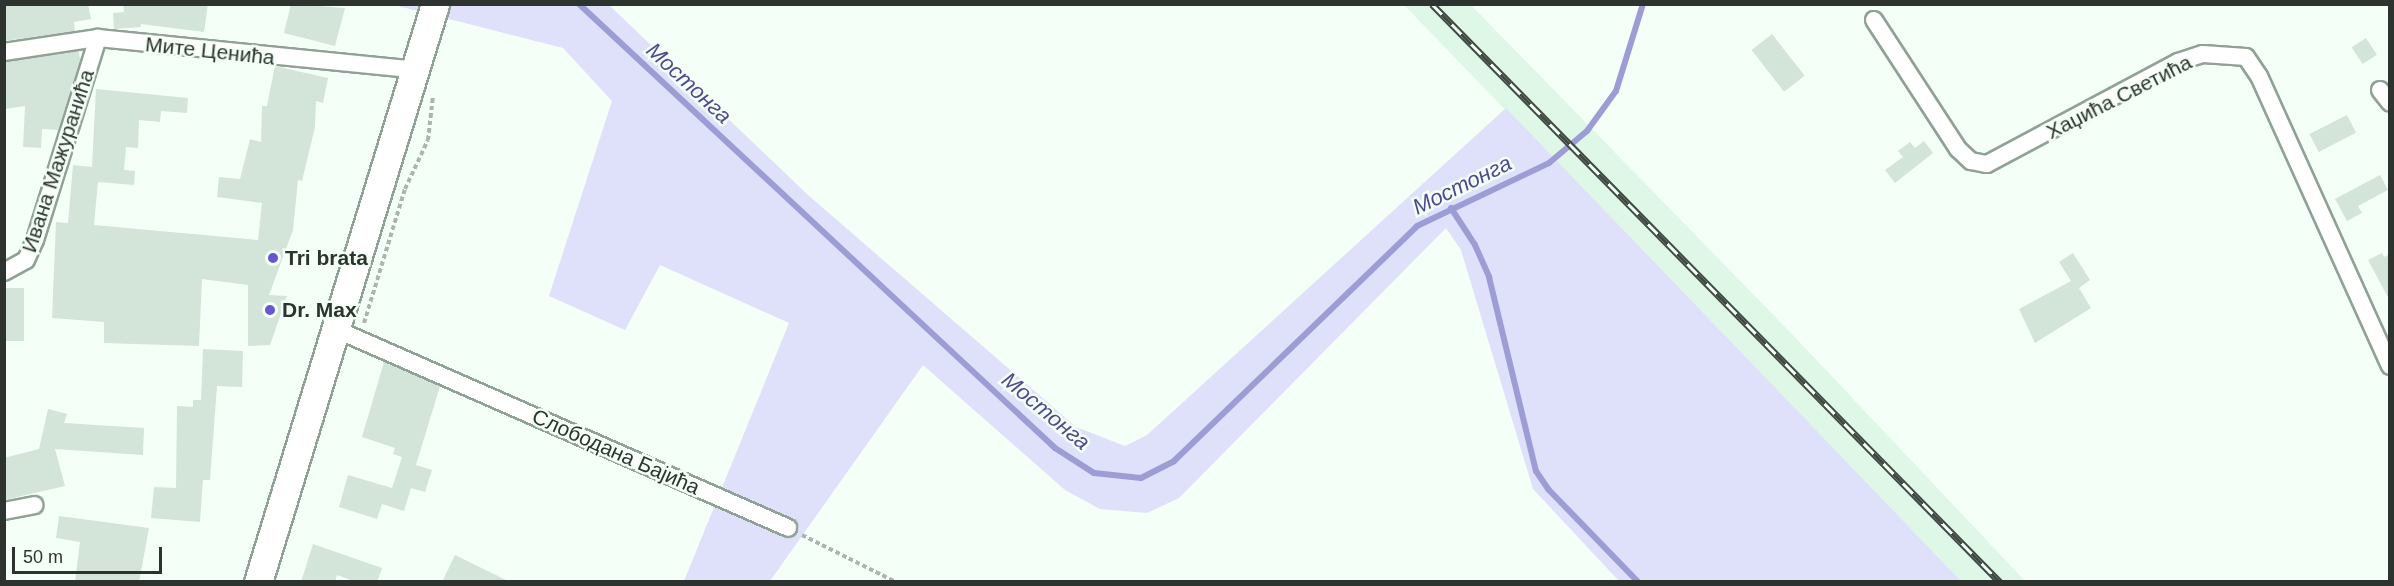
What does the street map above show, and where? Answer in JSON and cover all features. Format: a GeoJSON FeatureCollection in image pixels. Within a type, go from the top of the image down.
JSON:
{"type":"FeatureCollection","features":[{"type":"Feature","properties":{"kind":"main road"},"geometry":{"type":"LineString","coordinates":[[258,582],[333,328],[417,70],[435,4]]}},
{"type":"Feature","properties":{"kind":"street","name":"Хаџића Светића"},"geometry":{"type":"LineString","coordinates":[[1874,20],[1958,149],[1971,161],[1987,164],[2178,62],[2203,54],[2246,57],[2259,76],[2390,366]]}},
{"type":"Feature","properties":{"kind":"street","name":"Мите Ценића"},"geometry":{"type":"LineString","coordinates":[[4,52],[98,38],[417,70]]}},
{"type":"Feature","properties":{"kind":"street","name":"Ивана Мажуранића"},"geometry":{"type":"LineString","coordinates":[[4,272],[26,260],[35,240],[98,38]]}},
{"type":"Feature","properties":{"kind":"street","name":"Слободана Бајића"},"geometry":{"type":"LineString","coordinates":[[333,328],[788,528]]}},
{"type":"Feature","properties":{"kind":"street"},"geometry":{"type":"LineString","coordinates":[[4,511],[34,505]]}},
{"type":"Feature","properties":{"kind":"path"},"geometry":{"type":"LineString","coordinates":[[788,528],[896,582]]}},
{"type":"Feature","properties":{"kind":"shaded area"},"geometry":{"type":"Polygon","coordinates":[[[394,5],[609,5],[808,195],[1076,427],[1125,446],[1147,435],[1506,108],[1961,581],[1619,581],[1533,489],[1461,250],[1446,228],[1179,498],[1147,513],[1100,509],[1065,490],[923,365],[770,581],[684,581],[789,323],[660,265],[625,330],[549,296],[612,101],[563,48],[394,5]]]}},
{"type":"Feature","properties":{"kind":"shaded area"},"geometry":{"type":"Polygon","coordinates":[[[1404,5],[1471,5],[1791,333],[2025,581],[1961,581],[1404,5]]]}},
{"type":"Feature","properties":{"kind":"building"},"geometry":{"type":"Polygon","coordinates":[[[4,4],[88,4],[91,19],[74,22],[75,31],[4,41],[4,4]]]}},
{"type":"Feature","properties":{"kind":"building"},"geometry":{"type":"Polygon","coordinates":[[[123,4],[208,4],[204,32],[141,24],[141,27],[114,29],[113,13],[124,12],[123,4]]]}},
{"type":"Feature","properties":{"kind":"building"},"geometry":{"type":"Polygon","coordinates":[[[291,4],[345,8],[335,46],[284,33],[291,4]]]}},
{"type":"Feature","properties":{"kind":"building"},"geometry":{"type":"Polygon","coordinates":[[[1772,34],[1805,76],[1784,92],[1752,50],[1772,34]]]}},
{"type":"Feature","properties":{"kind":"building"},"geometry":{"type":"Polygon","coordinates":[[[2366,38],[2377,55],[2363,64],[2352,47],[2366,38]]]}},
{"type":"Feature","properties":{"kind":"building"},"geometry":{"type":"Polygon","coordinates":[[[79,51],[80,60],[58,130],[42,129],[41,148],[23,147],[25,106],[4,109],[4,62],[79,51]]]}},
{"type":"Feature","properties":{"kind":"building"},"geometry":{"type":"Polygon","coordinates":[[[275,66],[328,78],[323,103],[316,101],[315,127],[302,181],[298,180],[293,230],[269,295],[287,296],[270,345],[248,346],[248,285],[202,279],[199,346],[104,343],[104,322],[52,318],[56,222],[68,223],[73,165],[92,167],[96,89],[188,98],[187,113],[161,111],[160,122],[139,120],[138,148],[126,147],[124,170],[135,171],[134,185],[98,182],[94,225],[258,240],[262,203],[217,197],[219,177],[240,179],[250,139],[261,142],[262,106],[267,106],[275,66]]]}},
{"type":"Feature","properties":{"kind":"building"},"geometry":{"type":"Polygon","coordinates":[[[2347,115],[2356,133],[2319,152],[2310,134],[2347,115]]]}},
{"type":"Feature","properties":{"kind":"building"},"geometry":{"type":"Polygon","coordinates":[[[1924,141],[1933,153],[1895,183],[1885,170],[1903,157],[1898,151],[1910,142],[1915,148],[1924,141]]]}},
{"type":"Feature","properties":{"kind":"building"},"geometry":{"type":"Polygon","coordinates":[[[2380,175],[2388,190],[2358,206],[2362,213],[2347,221],[2335,199],[2380,175]]]}},
{"type":"Feature","properties":{"kind":"building"},"geometry":{"type":"Polygon","coordinates":[[[2073,253],[2090,280],[2079,288],[2091,308],[2035,343],[2019,309],[2071,281],[2059,262],[2073,253]]]}},
{"type":"Feature","properties":{"kind":"building"},"geometry":{"type":"Polygon","coordinates":[[[2382,253],[2384,257],[2390,254],[2390,301],[2368,260],[2382,253]]]}},
{"type":"Feature","properties":{"kind":"building"},"geometry":{"type":"Polygon","coordinates":[[[4,288],[24,288],[24,341],[4,341],[4,288]]]}},
{"type":"Feature","properties":{"kind":"building"},"geometry":{"type":"Polygon","coordinates":[[[203,349],[243,351],[242,387],[217,386],[210,480],[203,480],[200,522],[151,518],[154,487],[176,488],[177,406],[193,407],[193,400],[201,400],[203,349]]]}},
{"type":"Feature","properties":{"kind":"building"},"geometry":{"type":"Polygon","coordinates":[[[384,362],[440,386],[416,465],[432,470],[425,492],[411,488],[404,511],[382,504],[377,519],[339,507],[348,475],[392,488],[402,457],[393,454],[395,448],[362,437],[384,362]]]}},
{"type":"Feature","properties":{"kind":"building"},"geometry":{"type":"Polygon","coordinates":[[[48,409],[67,414],[64,423],[144,428],[143,455],[55,449],[65,486],[4,500],[4,458],[39,449],[48,409]]]}},
{"type":"Feature","properties":{"kind":"building"},"geometry":{"type":"Polygon","coordinates":[[[59,516],[149,528],[139,582],[75,582],[80,542],[56,538],[59,516]]]}},
{"type":"Feature","properties":{"kind":"building"},"geometry":{"type":"Polygon","coordinates":[[[313,544],[382,568],[377,582],[356,582],[337,575],[335,582],[301,582],[313,544]]]}},
{"type":"Feature","properties":{"kind":"building"},"geometry":{"type":"Polygon","coordinates":[[[455,555],[510,582],[442,582],[455,555]]]}},
{"type":"Feature","properties":{"kind":"waterway","name":"Мостонга"},"geometry":{"type":"LineString","coordinates":[[579,4],[1055,448],[1094,473],[1141,478],[1174,461],[1417,226],[1549,163],[1587,131],[1616,91],[1643,4]]}},
{"type":"Feature","properties":{"kind":"waterway"},"geometry":{"type":"LineString","coordinates":[[1451,208],[1475,245],[1489,277],[1536,471],[1548,489],[1638,582]]}},
{"type":"Feature","properties":{"kind":"railway"},"geometry":{"type":"LineString","coordinates":[[1432,4],[2000,582]]}},
{"type":"Feature","properties":{"kind":"place","name":"Tri brata"},"geometry":{"type":"Point","coordinates":[273,258]}},
{"type":"Feature","properties":{"kind":"place","name":"Dr. Max"},"geometry":{"type":"Point","coordinates":[270,310]}}]}
